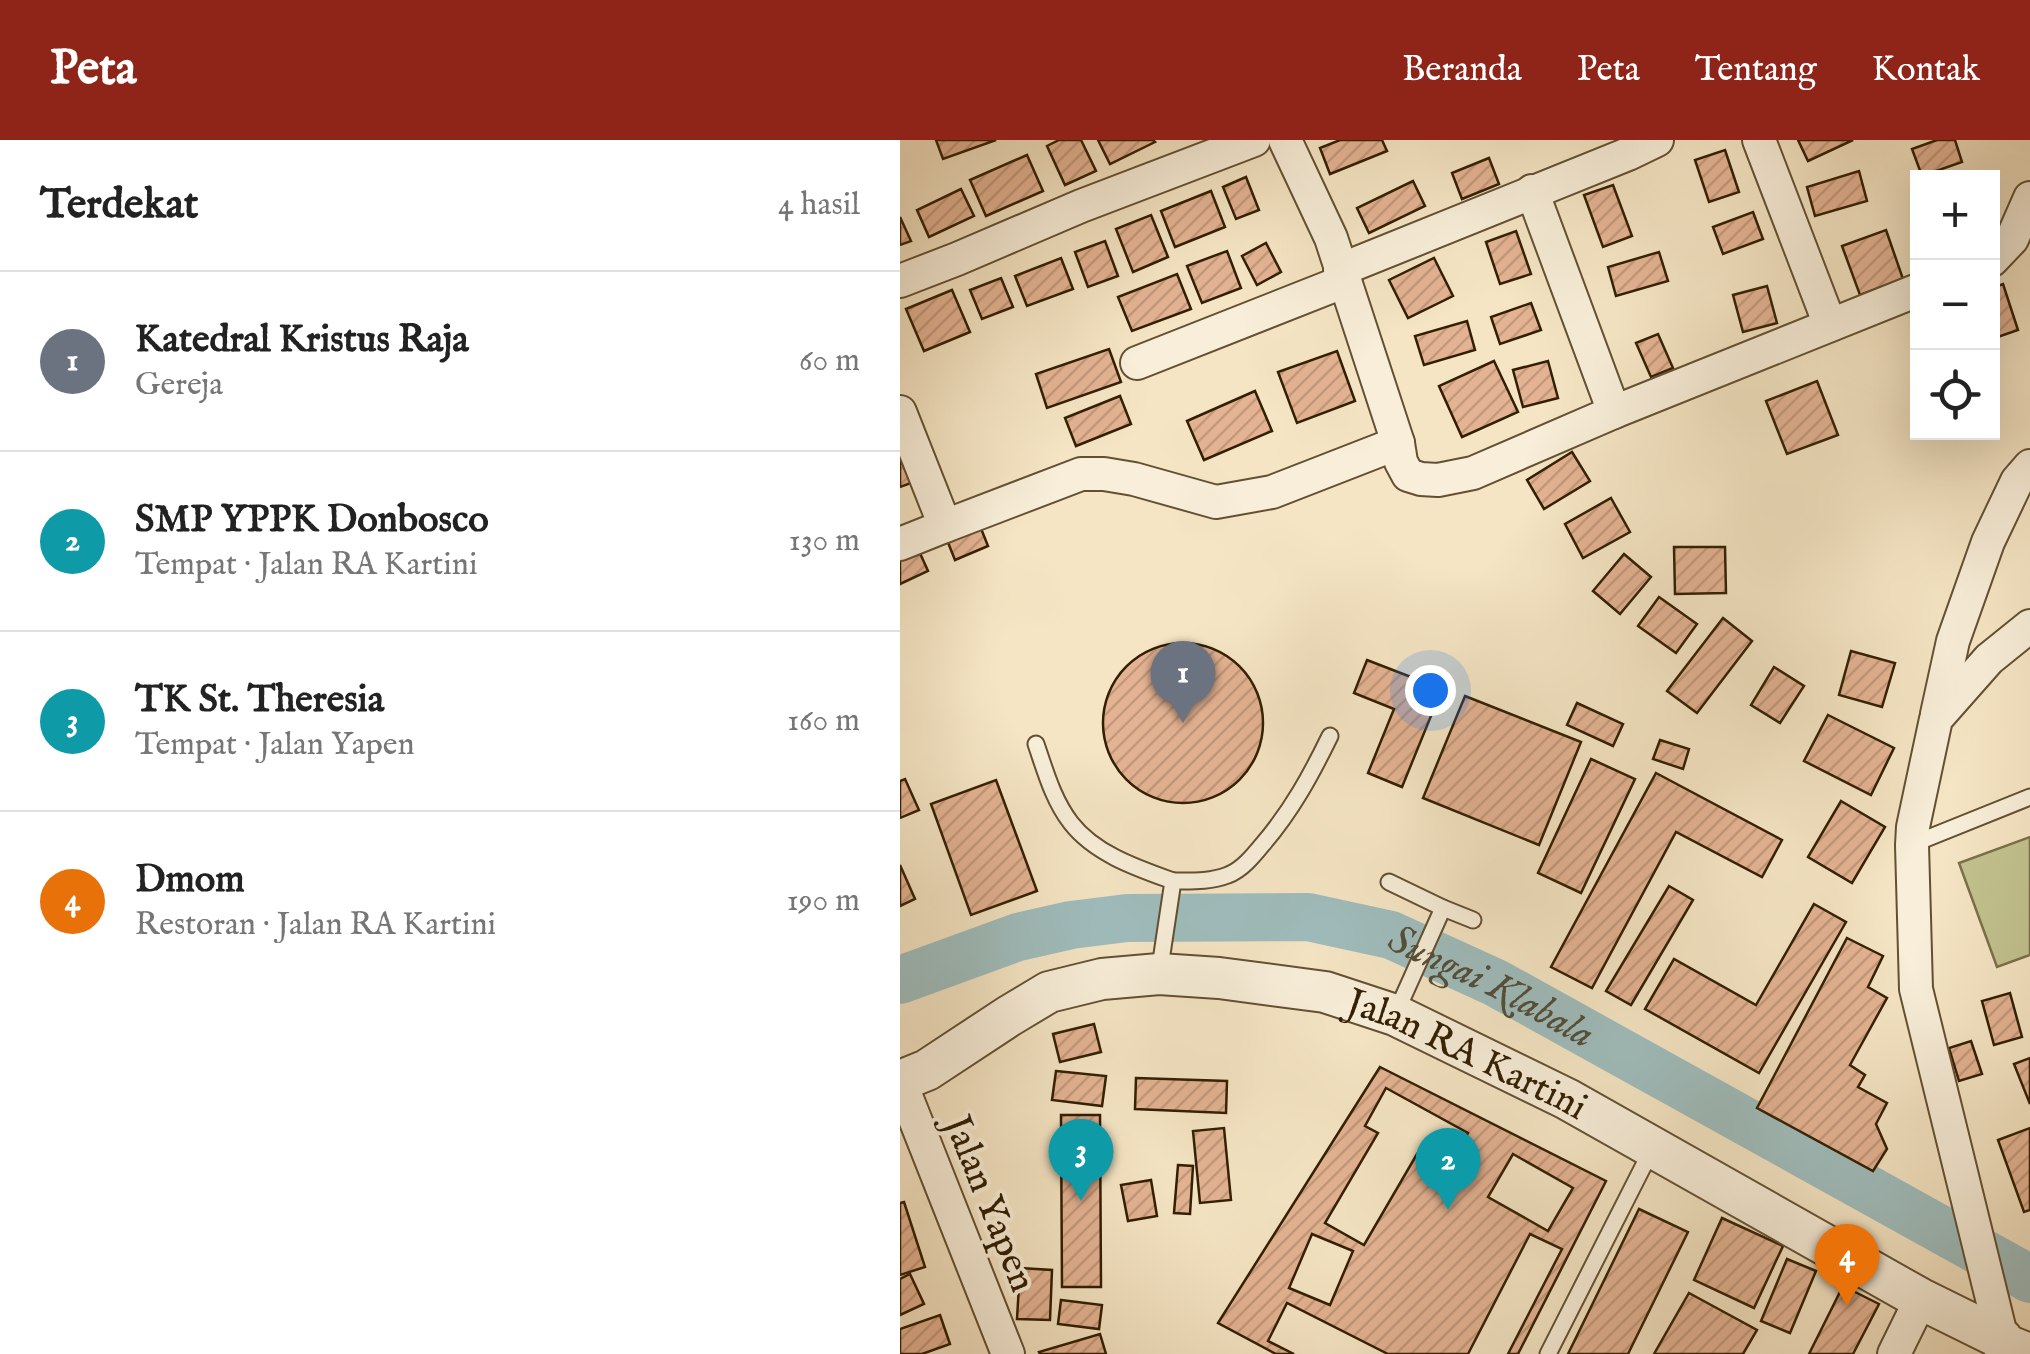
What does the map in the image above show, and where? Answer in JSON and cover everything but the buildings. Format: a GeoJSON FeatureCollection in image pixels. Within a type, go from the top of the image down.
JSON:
{"type":"FeatureCollection","features":[{"type":"Feature","properties":{"kind":"street"},"geometry":{"type":"LineString","coordinates":[[900,281],[1254,140]]}},
{"type":"Feature","properties":{"kind":"street"},"geometry":{"type":"LineString","coordinates":[[1285,140],[1330,238],[1402,462],[1408,475],[1421,479],[1473,473],[1910,293]]}},
{"type":"Feature","properties":{"kind":"street"},"geometry":{"type":"LineString","coordinates":[[1137,364],[1658,140]]}},
{"type":"Feature","properties":{"kind":"street"},"geometry":{"type":"LineString","coordinates":[[1759,140],[1830,325]]}},
{"type":"Feature","properties":{"kind":"street"},"geometry":{"type":"LineString","coordinates":[[1532,191],[1614,412]]}},
{"type":"Feature","properties":{"kind":"street"},"geometry":{"type":"LineString","coordinates":[[2000,252],[2012,239],[2030,198]]}},
{"type":"Feature","properties":{"kind":"street"},"geometry":{"type":"LineString","coordinates":[[900,412],[946,526]]}},
{"type":"Feature","properties":{"kind":"street"},"geometry":{"type":"LineString","coordinates":[[900,544],[1081,474],[1134,479],[1216,502],[1272,492],[1398,442]]}},
{"type":"Feature","properties":{"kind":"street"},"geometry":{"type":"LineString","coordinates":[[2013,1348],[1986,1278],[1916,989],[1912,827],[1953,641],[1988,542],[2017,482],[2030,466]]}},
{"type":"Feature","properties":{"kind":"street"},"geometry":{"type":"LineString","coordinates":[[1936,718],[1990,659],[2030,626]]}},
{"type":"Feature","properties":{"kind":"street","name":"Jalan RA Kartini"},"geometry":{"type":"LineString","coordinates":[[900,1081],[927,1070],[1049,992],[1161,963],[1220,978],[1325,992],[1395,1015],[1567,1099],[2013,1348]]}},
{"type":"Feature","properties":{"kind":"street","name":"Jalan Yapen"},"geometry":{"type":"LineString","coordinates":[[900,1081],[1008,1354]]}},
{"type":"Feature","properties":{"kind":"street"},"geometry":{"type":"LineString","coordinates":[[1894,1354],[1922,1299]]}},
{"type":"Feature","properties":{"kind":"lane"},"geometry":{"type":"LineString","coordinates":[[1036,744],[1052,790],[1072,824],[1098,848],[1172,889],[1232,874],[1252,856],[1308,783],[1330,736]]}},
{"type":"Feature","properties":{"kind":"lane"},"geometry":{"type":"LineString","coordinates":[[1912,844],[2030,797]]}},
{"type":"Feature","properties":{"kind":"lane"},"geometry":{"type":"LineString","coordinates":[[1390,882],[1472,920]]}},
{"type":"Feature","properties":{"kind":"lane"},"geometry":{"type":"LineString","coordinates":[[1161,963],[1172,889]]}},
{"type":"Feature","properties":{"kind":"lane"},"geometry":{"type":"LineString","coordinates":[[1395,1015],[1444,908]]}},
{"type":"Feature","properties":{"kind":"lane"},"geometry":{"type":"LineString","coordinates":[[1548,1354],[1652,1147]]}},
{"type":"Feature","properties":{"kind":"green space"},"geometry":{"type":"Polygon","coordinates":[[[2030,837],[2030,955],[1997,967],[1959,863],[2030,837]]]}},
{"type":"Feature","properties":{"kind":"waterway","name":"Sungai Klabala"},"geometry":{"type":"LineString","coordinates":[[900,980],[1018,937],[1127,918],[1308,917],[1391,935],[1496,983],[2030,1279]]}},
{"type":"Feature","properties":{"kind":"place","name":"Katedral Kristus Raja"},"geometry":{"type":"Point","coordinates":[1183,723]}},
{"type":"Feature","properties":{"kind":"place","name":"TK St. Theresia"},"geometry":{"type":"Point","coordinates":[1081,1201]}},
{"type":"Feature","properties":{"kind":"place","name":"SMP YPPK Donbosco"},"geometry":{"type":"Point","coordinates":[1448,1210]}},
{"type":"Feature","properties":{"kind":"place","name":"Dmom"},"geometry":{"type":"Point","coordinates":[1847,1306]}}]}
